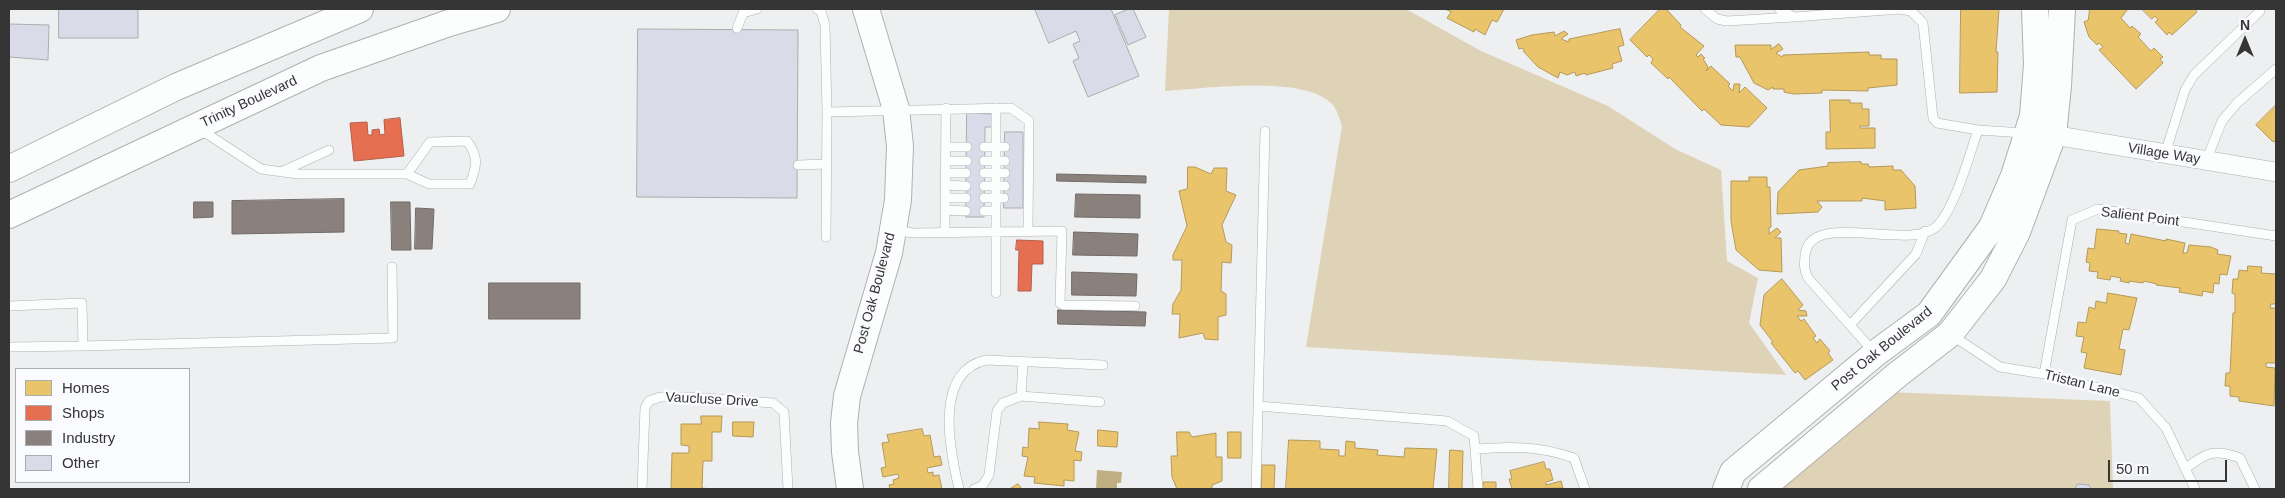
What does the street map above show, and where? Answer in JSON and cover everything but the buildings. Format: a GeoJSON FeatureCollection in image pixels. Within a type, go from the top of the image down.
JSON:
{"type":"FeatureCollection","features":[{"type":"Feature","properties":{"kind":"street"},"geometry":{"type":"LineString","coordinates":[[9,169],[176,87],[360,9]]}},
{"type":"Feature","properties":{"kind":"street","name":"Trinity Boulevard"},"geometry":{"type":"LineString","coordinates":[[9,216],[320,68],[449,23],[497,9]]}},
{"type":"Feature","properties":{"kind":"street","name":"Post Oak Boulevard"},"geometry":{"type":"LineString","coordinates":[[850,489],[845,452],[844,423],[847,396],[889,253],[898,200],[900,146],[896,110],[866,9]]}},
{"type":"Feature","properties":{"kind":"street","name":"Post Oak Boulevard"},"geometry":{"type":"LineString","coordinates":[[1726,489],[1733,472],[1876,354],[1929,314],[1965,267],[1992,227],[2014,176],[2033,116],[2037,64],[2035,9]]}},
{"type":"Feature","properties":{"kind":"street"},"geometry":{"type":"LineString","coordinates":[[1760,489],[1897,375],[1950,334],[1993,279],[2017,232],[2053,135],[2062,9]]}},
{"type":"Feature","properties":{"kind":"street"},"geometry":{"type":"LineString","coordinates":[[2027,133],[2053,135]]}},
{"type":"Feature","properties":{"kind":"street","name":"Village Way"},"geometry":{"type":"LineString","coordinates":[[2053,135],[2276,172]]}},
{"type":"Feature","properties":{"kind":"lane"},"geometry":{"type":"LineString","coordinates":[[737,28],[743,13],[757,9]]}},
{"type":"Feature","properties":{"kind":"lane"},"geometry":{"type":"LineString","coordinates":[[817,9],[821,11],[825,25],[827,112],[826,237]]}},
{"type":"Feature","properties":{"kind":"lane"},"geometry":{"type":"LineString","coordinates":[[1706,9],[1717,19],[1727,21],[1900,9],[1911,11],[1924,23],[1934,118],[1937,124],[1978,130],[2027,133]]}},
{"type":"Feature","properties":{"kind":"lane"},"geometry":{"type":"LineString","coordinates":[[1779,9],[1794,17]]}},
{"type":"Feature","properties":{"kind":"lane"},"geometry":{"type":"LineString","coordinates":[[2165,155],[2185,90],[2194,74],[2260,10]]}},
{"type":"Feature","properties":{"kind":"lane"},"geometry":{"type":"LineString","coordinates":[[2206,161],[2222,121],[2236,103],[2276,69]]}},
{"type":"Feature","properties":{"kind":"lane"},"geometry":{"type":"LineString","coordinates":[[945,233],[946,108]]}},
{"type":"Feature","properties":{"kind":"lane"},"geometry":{"type":"LineString","coordinates":[[996,108],[1000,147],[1000,198],[995,211],[996,293]]}},
{"type":"Feature","properties":{"kind":"lane"},"geometry":{"type":"LineString","coordinates":[[827,112],[1011,108],[1029,121],[1026,147],[1028,230]]}},
{"type":"Feature","properties":{"kind":"lane"},"geometry":{"type":"LineString","coordinates":[[196,127],[261,169],[298,174],[407,174],[429,184],[470,184],[476,168],[475,152],[467,141],[430,142],[407,174]]}},
{"type":"Feature","properties":{"kind":"lane"},"geometry":{"type":"LineString","coordinates":[[1876,354],[1806,273],[1804,269],[1805,251],[1808,244],[1816,236],[1836,232],[1907,235],[1926,232],[1938,225],[1958,188],[1978,130]]}},
{"type":"Feature","properties":{"kind":"lane"},"geometry":{"type":"LineString","coordinates":[[1256,489],[1265,131]]}},
{"type":"Feature","properties":{"kind":"lane"},"geometry":{"type":"LineString","coordinates":[[946,147],[966,147]]}},
{"type":"Feature","properties":{"kind":"lane"},"geometry":{"type":"LineString","coordinates":[[984,147],[1000,147]]}},
{"type":"Feature","properties":{"kind":"lane"},"geometry":{"type":"LineString","coordinates":[[281,172],[329,150]]}},
{"type":"Feature","properties":{"kind":"lane"},"geometry":{"type":"LineString","coordinates":[[946,160],[966,160]]}},
{"type":"Feature","properties":{"kind":"lane"},"geometry":{"type":"LineString","coordinates":[[984,161],[1000,161]]}},
{"type":"Feature","properties":{"kind":"lane"},"geometry":{"type":"LineString","coordinates":[[798,164],[827,164]]}},
{"type":"Feature","properties":{"kind":"lane"},"geometry":{"type":"LineString","coordinates":[[946,173],[966,173]]}},
{"type":"Feature","properties":{"kind":"lane"},"geometry":{"type":"LineString","coordinates":[[984,173],[1000,173]]}},
{"type":"Feature","properties":{"kind":"lane"},"geometry":{"type":"LineString","coordinates":[[945,185],[966,186]]}},
{"type":"Feature","properties":{"kind":"lane"},"geometry":{"type":"LineString","coordinates":[[984,186],[1000,186]]}},
{"type":"Feature","properties":{"kind":"lane"},"geometry":{"type":"LineString","coordinates":[[945,198],[966,198]]}},
{"type":"Feature","properties":{"kind":"lane"},"geometry":{"type":"LineString","coordinates":[[984,198],[1000,198]]}},
{"type":"Feature","properties":{"kind":"lane","name":"Salient Point"},"geometry":{"type":"LineString","coordinates":[[2044,374],[2072,220],[2098,209],[2276,236]]}},
{"type":"Feature","properties":{"kind":"lane"},"geometry":{"type":"LineString","coordinates":[[945,210],[966,211]]}},
{"type":"Feature","properties":{"kind":"lane"},"geometry":{"type":"LineString","coordinates":[[984,211],[995,211]]}},
{"type":"Feature","properties":{"kind":"lane"},"geometry":{"type":"LineString","coordinates":[[893,230],[913,233],[1062,231],[1060,303],[1063,305],[1135,306]]}},
{"type":"Feature","properties":{"kind":"lane"},"geometry":{"type":"LineString","coordinates":[[1850,325],[1916,254],[1926,232]]}},
{"type":"Feature","properties":{"kind":"lane"},"geometry":{"type":"LineString","coordinates":[[9,347],[393,338],[392,268]]}},
{"type":"Feature","properties":{"kind":"lane"},"geometry":{"type":"LineString","coordinates":[[9,306],[82,303],[82,346]]}},
{"type":"Feature","properties":{"kind":"lane","name":"Tristan Lane"},"geometry":{"type":"LineString","coordinates":[[1950,334],[2000,367],[2044,374],[2139,398],[2166,428],[2195,489]]}},
{"type":"Feature","properties":{"kind":"lane"},"geometry":{"type":"LineString","coordinates":[[959,489],[949,429],[950,403],[956,380],[974,363],[986,360],[1103,365]]}},
{"type":"Feature","properties":{"kind":"lane"},"geometry":{"type":"LineString","coordinates":[[1021,396],[1023,362]]}},
{"type":"Feature","properties":{"kind":"lane"},"geometry":{"type":"LineString","coordinates":[[974,489],[983,485],[989,476],[996,411],[1003,404],[1021,396],[1100,402]]}},
{"type":"Feature","properties":{"kind":"lane","name":"Vaucluse Drive"},"geometry":{"type":"LineString","coordinates":[[642,489],[646,408],[649,401],[660,397],[690,397],[773,404],[784,412],[788,489]]}},
{"type":"Feature","properties":{"kind":"lane"},"geometry":{"type":"LineString","coordinates":[[1258,406],[1447,421],[1474,436],[1478,489]]}},
{"type":"Feature","properties":{"kind":"lane"},"geometry":{"type":"LineString","coordinates":[[1475,449],[1511,446],[1555,451],[1574,458],[1586,489]]}},
{"type":"Feature","properties":{"kind":"lane"},"geometry":{"type":"LineString","coordinates":[[2186,468],[2204,454],[2227,453],[2240,458],[2255,489]]}},
{"type":"Feature","properties":{"kind":"shaded area"},"geometry":{"type":"Polygon","coordinates":[[[1169,9],[1406,9],[1481,51],[1608,106],[1675,149],[1721,170],[1727,261],[1758,278],[1749,323],[1786,375],[1306,347],[1342,126],[1336,110],[1333,105],[1319,95],[1301,89],[1278,86],[1228,86],[1165,91],[1169,9]]]}},
{"type":"Feature","properties":{"kind":"shaded area"},"geometry":{"type":"Polygon","coordinates":[[[1888,392],[2110,401],[2113,489],[1772,489],[1888,392]]]}},
{"type":"Feature","properties":{"kind":"shaded area"},"geometry":{"type":"Polygon","coordinates":[[[1097,470],[1122,472],[1121,483],[1117,483],[1117,489],[1096,489],[1097,470]]]}}]}
